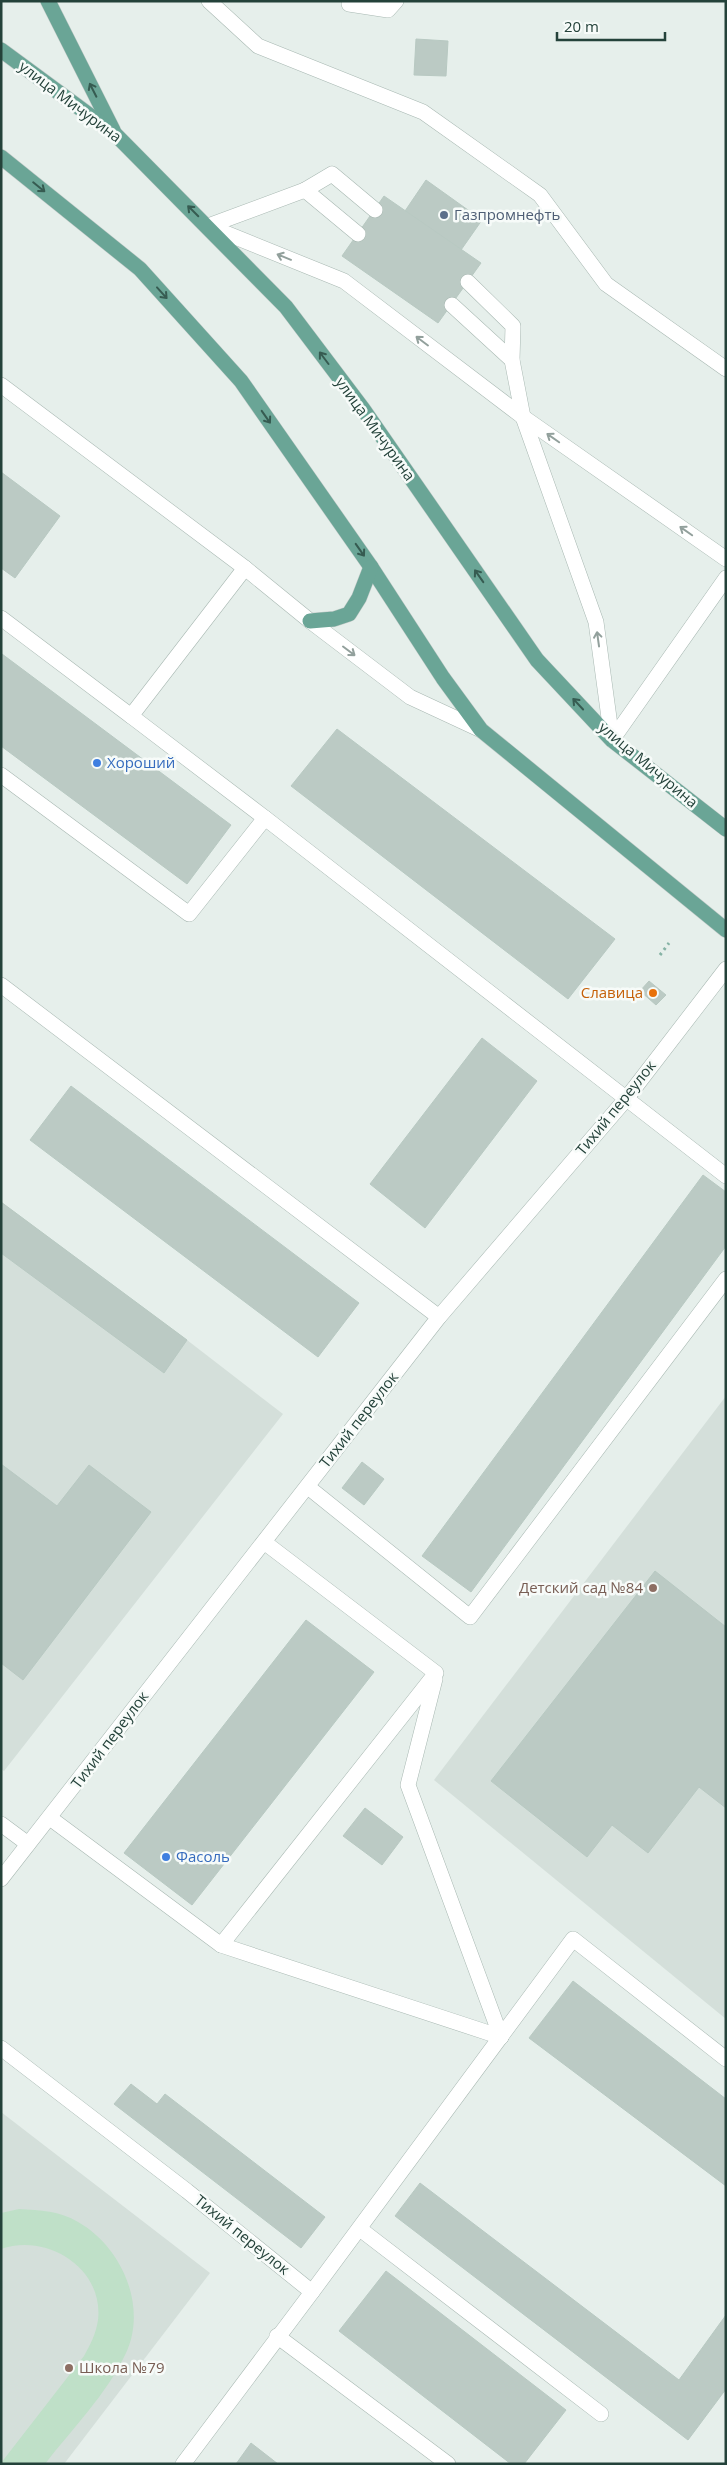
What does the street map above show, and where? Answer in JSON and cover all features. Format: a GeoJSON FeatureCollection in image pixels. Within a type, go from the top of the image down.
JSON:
{"type":"FeatureCollection","features":[{"type":"Feature","properties":{"kind":"main road"},"geometry":{"type":"LineString","coordinates":[[48,1],[115,134]]}},
{"type":"Feature","properties":{"kind":"main road","name":"улица Мичурина"},"geometry":{"type":"LineString","coordinates":[[1,50],[115,134],[208,226],[286,308],[363,409],[538,660],[612,740],[726,829]]}},
{"type":"Feature","properties":{"kind":"main road"},"geometry":{"type":"LineString","coordinates":[[1,156],[140,269],[241,381],[371,567],[443,678],[480,730],[726,930]]}},
{"type":"Feature","properties":{"kind":"main road"},"geometry":{"type":"LineString","coordinates":[[310,621],[334,619],[349,614],[360,598],[371,567]]}},
{"type":"Feature","properties":{"kind":"street"},"geometry":{"type":"LineString","coordinates":[[209,1],[258,46],[422,112],[540,195],[606,284],[726,369]]}},
{"type":"Feature","properties":{"kind":"street"},"geometry":{"type":"LineString","coordinates":[[348,4],[388,10],[396,1]]}},
{"type":"Feature","properties":{"kind":"street"},"geometry":{"type":"LineString","coordinates":[[208,226],[305,190],[332,174],[375,210]]}},
{"type":"Feature","properties":{"kind":"street"},"geometry":{"type":"LineString","coordinates":[[305,190],[358,234]]}},
{"type":"Feature","properties":{"kind":"street"},"geometry":{"type":"LineString","coordinates":[[208,226],[344,281],[523,417],[726,559]]}},
{"type":"Feature","properties":{"kind":"street"},"geometry":{"type":"LineString","coordinates":[[468,282],[513,326],[512,360],[523,417],[596,622],[612,740]]}},
{"type":"Feature","properties":{"kind":"street"},"geometry":{"type":"LineString","coordinates":[[452,305],[512,360]]}},
{"type":"Feature","properties":{"kind":"street"},"geometry":{"type":"LineString","coordinates":[[1,385],[245,568],[310,621],[410,697],[480,730]]}},
{"type":"Feature","properties":{"kind":"street"},"geometry":{"type":"LineString","coordinates":[[132,716],[245,568]]}},
{"type":"Feature","properties":{"kind":"street"},"geometry":{"type":"LineString","coordinates":[[612,740],[726,578]]}},
{"type":"Feature","properties":{"kind":"street"},"geometry":{"type":"LineString","coordinates":[[1,618],[265,818],[726,1176]]}},
{"type":"Feature","properties":{"kind":"street"},"geometry":{"type":"LineString","coordinates":[[1,775],[189,914],[265,818]]}},
{"type":"Feature","properties":{"kind":"street","name":"Тихий переулок"},"geometry":{"type":"LineString","coordinates":[[1,1879],[439,1317],[626,1099],[726,969]]}},
{"type":"Feature","properties":{"kind":"street"},"geometry":{"type":"LineString","coordinates":[[1,985],[439,1317]]}},
{"type":"Feature","properties":{"kind":"street"},"geometry":{"type":"LineString","coordinates":[[308,1487],[470,1617],[726,1279]]}},
{"type":"Feature","properties":{"kind":"street"},"geometry":{"type":"LineString","coordinates":[[264,1542],[436,1674]]}},
{"type":"Feature","properties":{"kind":"street"},"geometry":{"type":"LineString","coordinates":[[221,1945],[436,1674]]}},
{"type":"Feature","properties":{"kind":"street"},"geometry":{"type":"LineString","coordinates":[[436,1674],[408,1785],[501,2037]]}},
{"type":"Feature","properties":{"kind":"street"},"geometry":{"type":"LineString","coordinates":[[50,1818],[221,1945],[501,2037]]}},
{"type":"Feature","properties":{"kind":"street"},"geometry":{"type":"LineString","coordinates":[[1,1824],[28,1844]]}},
{"type":"Feature","properties":{"kind":"street"},"geometry":{"type":"LineString","coordinates":[[183,2464],[277,2336],[360,2229],[574,1939],[726,2059]]}},
{"type":"Feature","properties":{"kind":"street","name":"Тихий переулок"},"geometry":{"type":"LineString","coordinates":[[1,2048],[187,2191],[312,2292]]}},
{"type":"Feature","properties":{"kind":"street"},"geometry":{"type":"LineString","coordinates":[[360,2229],[601,2414]]}},
{"type":"Feature","properties":{"kind":"street"},"geometry":{"type":"LineString","coordinates":[[277,2336],[448,2464]]}},
{"type":"Feature","properties":{"kind":"path"},"geometry":{"type":"LineString","coordinates":[[660,955],[669,943]]}},
{"type":"Feature","properties":{"kind":"shaded area"},"geometry":{"type":"Polygon","coordinates":[[[1,1202],[283,1414],[4,1771],[1,1769],[1,1202]]]}},
{"type":"Feature","properties":{"kind":"shaded area","name":"Детский сад №84"},"geometry":{"type":"Polygon","coordinates":[[[726,1396],[726,2019],[434,1780],[726,1396]]]}},
{"type":"Feature","properties":{"kind":"shaded area","name":"Школа №79"},"geometry":{"type":"Polygon","coordinates":[[[1,2112],[210,2273],[64,2464],[1,2464],[1,2112]]]}},
{"type":"Feature","properties":{"kind":"green space"},"geometry":{"type":"Polygon","coordinates":[[[19,2209],[64,2215],[78,2222],[107,2246],[118,2262],[126,2279],[132,2297],[134,2316],[132,2335],[126,2353],[109,2383],[45,2464],[1,2463],[84,2356],[97,2325],[97,2301],[92,2285],[82,2270],[69,2259],[53,2251],[36,2246],[19,2245],[1,2249],[1,2213],[19,2209]]]}},
{"type":"Feature","properties":{"kind":"building"},"geometry":{"type":"Polygon","coordinates":[[[416,39],[448,41],[446,76],[414,75],[416,39]]]}},
{"type":"Feature","properties":{"kind":"building","name":"Газпромнефть"},"geometry":{"type":"Polygon","coordinates":[[[426,180],[482,220],[461,250],[405,211],[426,180]]]}},
{"type":"Feature","properties":{"kind":"building"},"geometry":{"type":"Polygon","coordinates":[[[384,196],[481,263],[438,323],[342,256],[384,196]]]}},
{"type":"Feature","properties":{"kind":"building"},"geometry":{"type":"Polygon","coordinates":[[[1,472],[60,516],[15,578],[1,568],[1,472]]]}},
{"type":"Feature","properties":{"kind":"building"},"geometry":{"type":"Polygon","coordinates":[[[2,654],[231,825],[187,884],[1,746],[2,654]]]}},
{"type":"Feature","properties":{"kind":"building"},"geometry":{"type":"Polygon","coordinates":[[[337,729],[615,939],[568,999],[291,786],[337,729]]]}},
{"type":"Feature","properties":{"kind":"building","name":"Славица"},"geometry":{"type":"Polygon","coordinates":[[[649,981],[666,995],[656,1005],[640,991],[649,981]]]}},
{"type":"Feature","properties":{"kind":"building"},"geometry":{"type":"Polygon","coordinates":[[[482,1038],[537,1081],[425,1228],[370,1184],[482,1038]]]}},
{"type":"Feature","properties":{"kind":"building"},"geometry":{"type":"Polygon","coordinates":[[[71,1086],[359,1303],[318,1357],[30,1140],[71,1086]]]}},
{"type":"Feature","properties":{"kind":"building"},"geometry":{"type":"Polygon","coordinates":[[[703,1175],[726,1192],[726,1246],[471,1592],[422,1556],[703,1175]]]}},
{"type":"Feature","properties":{"kind":"building"},"geometry":{"type":"Polygon","coordinates":[[[1,1202],[187,1340],[164,1373],[1,1253],[1,1202]]]}},
{"type":"Feature","properties":{"kind":"building"},"geometry":{"type":"Polygon","coordinates":[[[362,1462],[384,1479],[364,1505],[342,1488],[362,1462]]]}},
{"type":"Feature","properties":{"kind":"building"},"geometry":{"type":"Polygon","coordinates":[[[1,1464],[57,1506],[89,1465],[151,1512],[23,1680],[1,1663],[1,1464]]]}},
{"type":"Feature","properties":{"kind":"building"},"geometry":{"type":"Polygon","coordinates":[[[655,1571],[726,1627],[726,1808],[699,1787],[648,1853],[612,1825],[587,1857],[491,1781],[655,1571]]]}},
{"type":"Feature","properties":{"kind":"building"},"geometry":{"type":"Polygon","coordinates":[[[306,1620],[374,1672],[192,1905],[124,1853],[306,1620]]]}},
{"type":"Feature","properties":{"kind":"building"},"geometry":{"type":"Polygon","coordinates":[[[365,1808],[403,1837],[382,1865],[343,1836],[365,1808]]]}},
{"type":"Feature","properties":{"kind":"building"},"geometry":{"type":"Polygon","coordinates":[[[573,1981],[726,2099],[726,2186],[529,2038],[573,1981]]]}},
{"type":"Feature","properties":{"kind":"building"},"geometry":{"type":"Polygon","coordinates":[[[131,2084],[157,2104],[165,2094],[325,2217],[301,2248],[114,2104],[131,2084]]]}},
{"type":"Feature","properties":{"kind":"building"},"geometry":{"type":"Polygon","coordinates":[[[420,2183],[679,2380],[726,2315],[726,2389],[688,2440],[395,2216],[420,2183]]]}},
{"type":"Feature","properties":{"kind":"building"},"geometry":{"type":"Polygon","coordinates":[[[386,2271],[566,2410],[524,2464],[511,2464],[339,2331],[386,2271]]]}},
{"type":"Feature","properties":{"kind":"building"},"geometry":{"type":"Polygon","coordinates":[[[251,2443],[278,2464],[236,2464],[251,2443]]]}},
{"type":"Feature","properties":{"kind":"place","name":"Газпромнефть"},"geometry":{"type":"Point","coordinates":[444,215]}},
{"type":"Feature","properties":{"kind":"place","name":"Хороший"},"geometry":{"type":"Point","coordinates":[97,763]}},
{"type":"Feature","properties":{"kind":"place","name":"Славица"},"geometry":{"type":"Point","coordinates":[653,993]}},
{"type":"Feature","properties":{"kind":"place","name":"Детский сад №84"},"geometry":{"type":"Point","coordinates":[653,1588]}},
{"type":"Feature","properties":{"kind":"place","name":"Фасоль"},"geometry":{"type":"Point","coordinates":[166,1857]}},
{"type":"Feature","properties":{"kind":"place","name":"Школа №79"},"geometry":{"type":"Point","coordinates":[69,2368]}}]}
